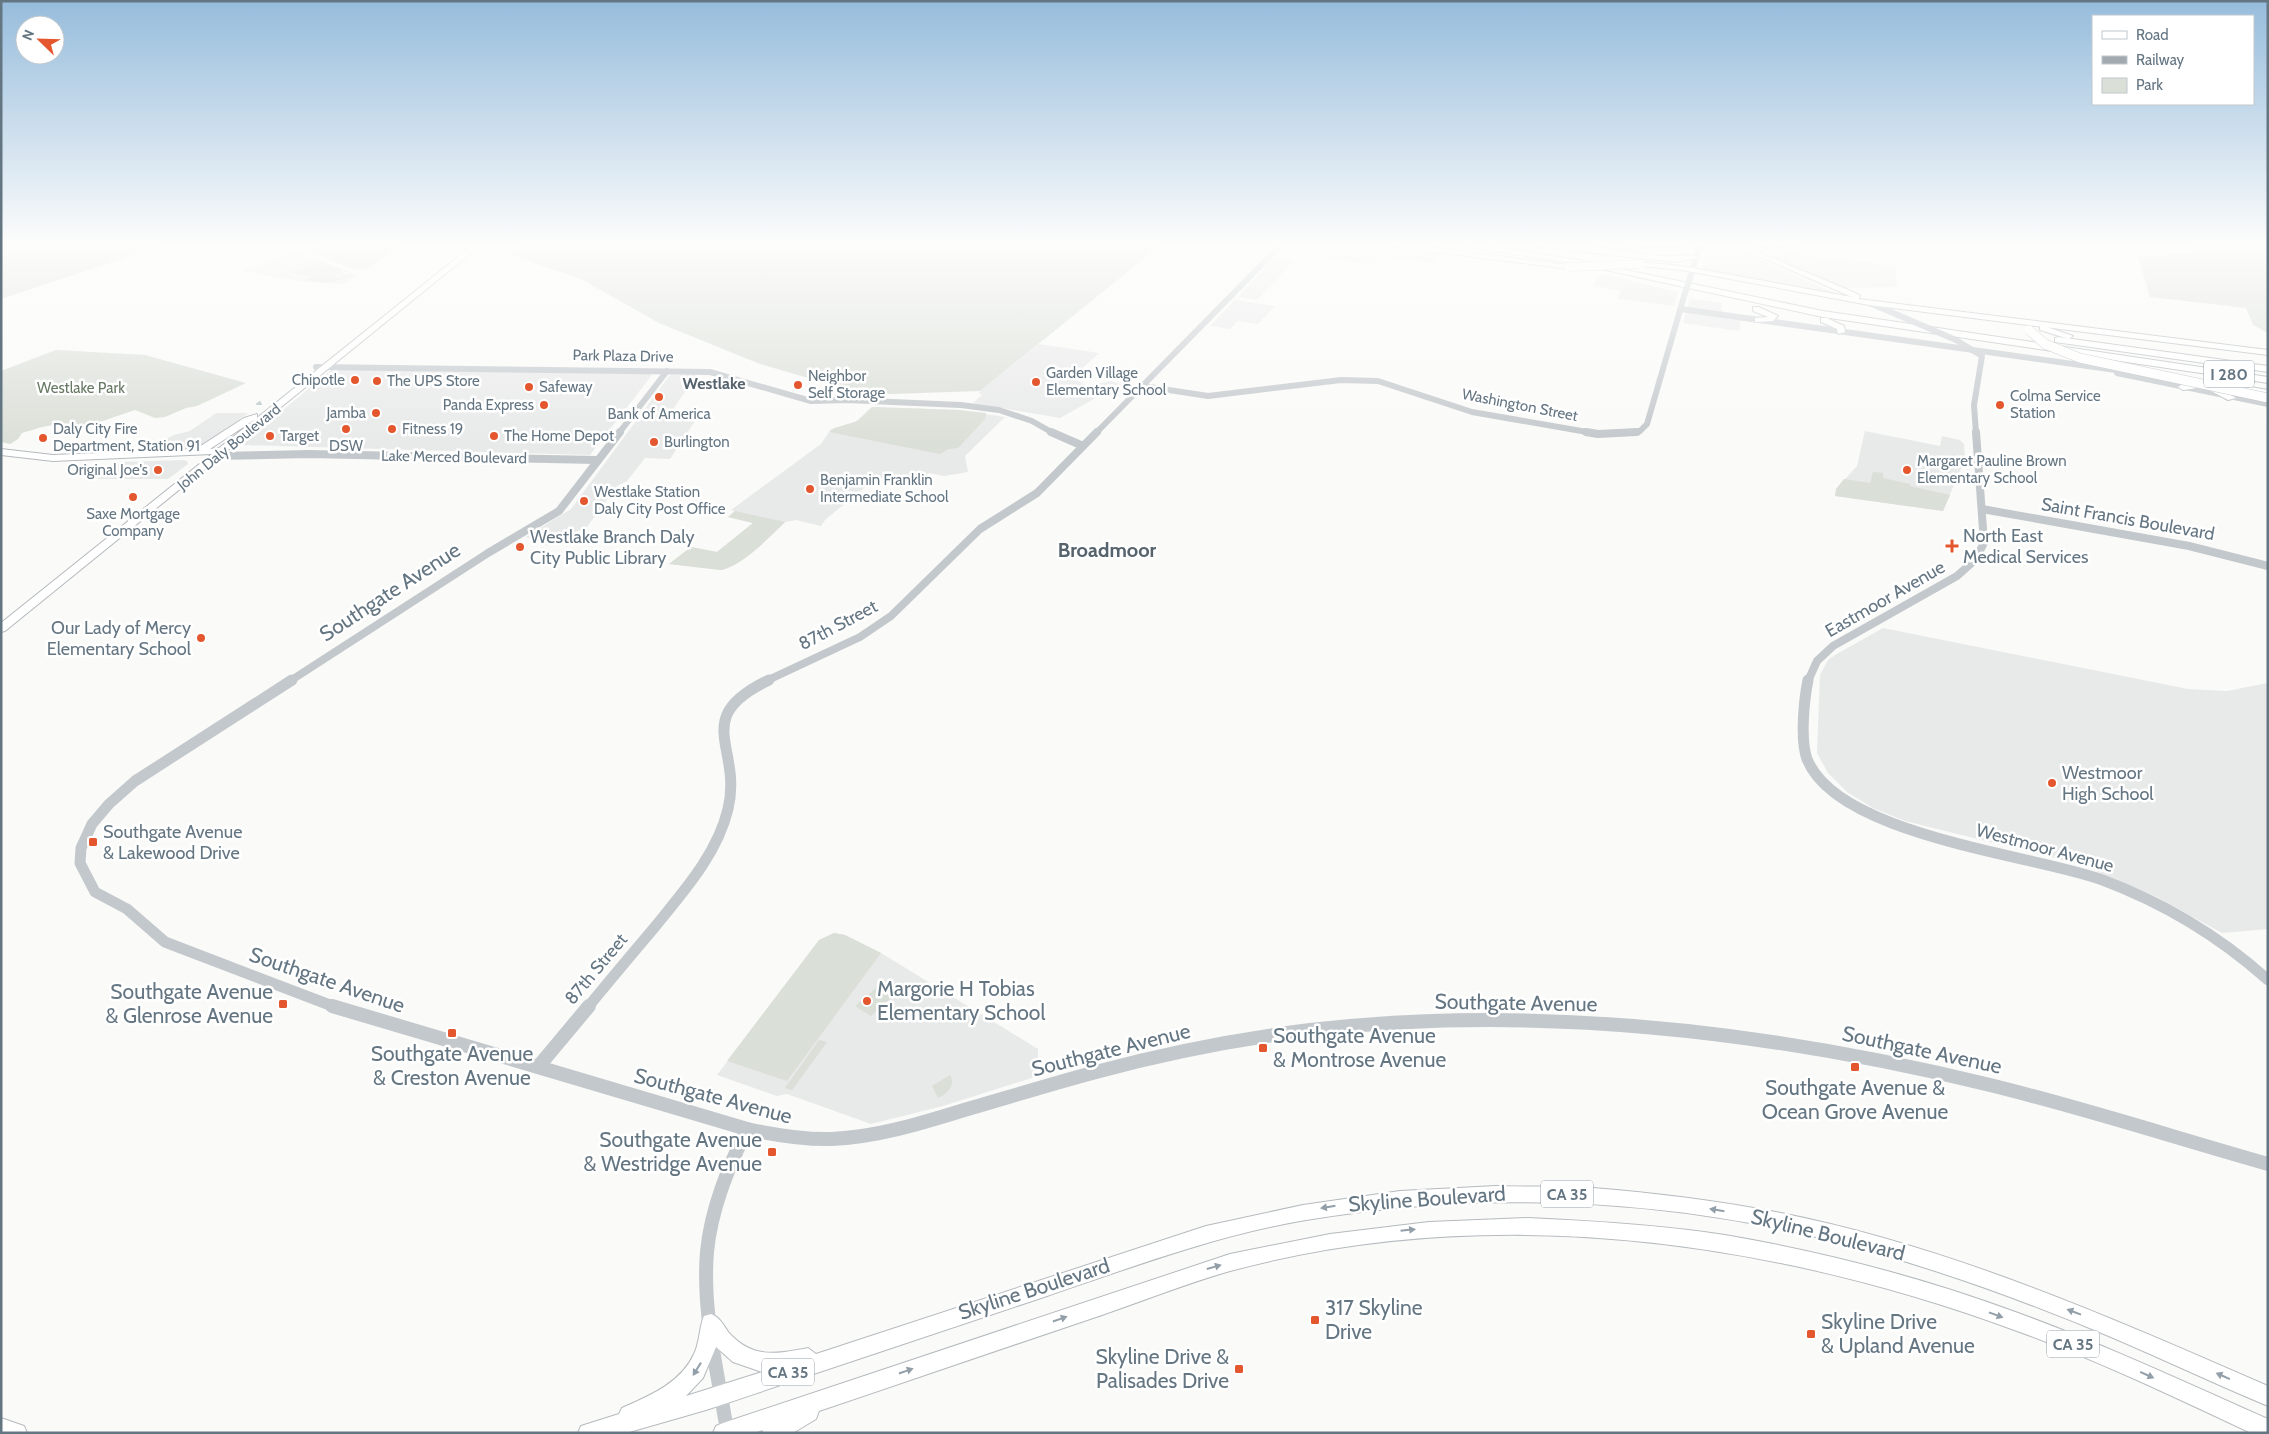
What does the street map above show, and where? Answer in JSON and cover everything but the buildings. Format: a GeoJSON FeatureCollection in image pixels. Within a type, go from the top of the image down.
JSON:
{"type":"FeatureCollection","features":[{"type":"Feature","properties":{"kind":"highway"},"geometry":{"type":"LineString","coordinates":[[1758,320],[1770,319],[1774,316],[1763,311]]}},
{"type":"Feature","properties":{"kind":"highway"},"geometry":{"type":"LineString","coordinates":[[1782,311],[1830,321],[1841,327],[1841,332]]}},
{"type":"Feature","properties":{"kind":"highway","name":"I 280"},"geometry":{"type":"LineString","coordinates":[[1807,311],[2268,380]]}},
{"type":"Feature","properties":{"kind":"highway","name":"I 280"},"geometry":{"type":"LineString","coordinates":[[1856,311],[2268,374]]}},
{"type":"Feature","properties":{"kind":"highway"},"geometry":{"type":"LineString","coordinates":[[2043,325],[2046,330],[2063,335],[2268,363]]}},
{"type":"Feature","properties":{"kind":"highway"},"geometry":{"type":"LineString","coordinates":[[2029,327],[2041,341],[2061,351],[2092,361],[2268,398]]}},
{"type":"Feature","properties":{"kind":"highway"},"geometry":{"type":"LineString","coordinates":[[1985,331],[2268,369]]}},
{"type":"Feature","properties":{"kind":"highway"},"geometry":{"type":"LineString","coordinates":[[2061,351],[2104,362],[2268,392]]}},
{"type":"Feature","properties":{"kind":"highway"},"geometry":{"type":"LineString","coordinates":[[2183,387],[2204,384],[2221,385],[2268,392]]}},
{"type":"Feature","properties":{"kind":"highway"},"geometry":{"type":"LineString","coordinates":[[2221,385],[2208,386],[2231,398]]}},
{"type":"Feature","properties":{"kind":"main road","name":"John Daly Boulevard"},"geometry":{"type":"LineString","coordinates":[[1,629],[213,453],[254,416],[386,311]]}},
{"type":"Feature","properties":{"kind":"main road","name":"John Daly Boulevard"},"geometry":{"type":"LineString","coordinates":[[1,619],[213,453],[330,365],[396,311]]}},
{"type":"Feature","properties":{"kind":"main road"},"geometry":{"type":"LineString","coordinates":[[1896,313],[1900,311]]}},
{"type":"Feature","properties":{"kind":"main road"},"geometry":{"type":"LineString","coordinates":[[1925,311],[2029,327],[2043,325],[2268,355]]}},
{"type":"Feature","properties":{"kind":"main road"},"geometry":{"type":"LineString","coordinates":[[183,452],[211,445],[240,422],[254,416]]}},
{"type":"Feature","properties":{"kind":"main road","name":"Lake Merced Boulevard"},"geometry":{"type":"LineString","coordinates":[[1,452],[74,460],[112,460],[213,453]]}},
{"type":"Feature","properties":{"kind":"main road","name":"Lake Merced Boulevard"},"geometry":{"type":"LineString","coordinates":[[53,458],[183,452],[213,453]]}},
{"type":"Feature","properties":{"kind":"main road"},"geometry":{"type":"LineString","coordinates":[[95,457],[112,460],[128,455]]}},
{"type":"Feature","properties":{"kind":"main road","name":"Skyline Boulevard"},"geometry":{"type":"LineString","coordinates":[[586,1433],[722,1394],[1173,1244],[1254,1222],[1333,1206],[1398,1198],[1472,1193],[1545,1193],[1630,1199],[1723,1211],[1803,1227],[1885,1248],[1970,1274],[2058,1306],[2268,1395]]}},
{"type":"Feature","properties":{"kind":"main road","name":"Skyline Boulevard"},"geometry":{"type":"LineString","coordinates":[[725,1432],[1175,1280],[1262,1255],[1330,1241],[1403,1230],[1477,1225],[1612,1228],[1708,1240],[1799,1257],[1873,1276],[1958,1302],[2048,1334],[2268,1430]]}},
{"type":"Feature","properties":{"kind":"main road"},"geometry":{"type":"LineString","coordinates":[[711,1322],[726,1345],[743,1358],[754,1362],[779,1363],[854,1350]]}},
{"type":"Feature","properties":{"kind":"main road"},"geometry":{"type":"LineString","coordinates":[[586,1433],[660,1402],[686,1384],[701,1361],[707,1347],[711,1322]]}},
{"type":"Feature","properties":{"kind":"main road"},"geometry":{"type":"LineString","coordinates":[[772,1433],[792,1420],[872,1383]]}},
{"type":"Feature","properties":{"kind":"main road"},"geometry":{"type":"LineString","coordinates":[[2226,1411],[2264,1433]]}},
{"type":"Feature","properties":{"kind":"main road"},"geometry":{"type":"LineString","coordinates":[[1,1428],[17,1433]]}},
{"type":"Feature","properties":{"kind":"street","name":"87th Street"},"geometry":{"type":"LineString","coordinates":[[538,1067],[688,886],[711,851],[725,820],[730,796],[729,756],[723,740],[722,725],[728,709],[754,687],[860,637],[884,622],[980,529],[1031,498],[1216,311]]}},
{"type":"Feature","properties":{"kind":"street","name":"Washington Street"},"geometry":{"type":"LineString","coordinates":[[1143,386],[1208,396],[1362,379],[1392,385],[1477,413],[1598,434],[1624,434],[1640,430],[1646,424],[1681,311]]}},
{"type":"Feature","properties":{"kind":"street"},"geometry":{"type":"LineString","coordinates":[[1688,311],[1945,346],[1979,355],[2114,373],[2268,404]]}},
{"type":"Feature","properties":{"kind":"street"},"geometry":{"type":"LineString","coordinates":[[1889,311],[1979,355]]}},
{"type":"Feature","properties":{"kind":"street"},"geometry":{"type":"LineString","coordinates":[[1841,332],[1959,344],[1979,355]]}},
{"type":"Feature","properties":{"kind":"street"},"geometry":{"type":"LineString","coordinates":[[1945,346],[1959,344]]}},
{"type":"Feature","properties":{"kind":"street","name":"Eastmoor Avenue"},"geometry":{"type":"LineString","coordinates":[[1851,804],[1822,781],[1806,755],[1804,730],[1807,683],[1816,660],[1833,646],[1946,583],[1975,560],[1984,543],[1974,406],[1979,355]]}},
{"type":"Feature","properties":{"kind":"street","name":"Park Plaza Drive"},"geometry":{"type":"LineString","coordinates":[[316,367],[330,365],[720,373],[811,401],[869,401],[961,405],[999,410],[1032,421],[1065,440],[1083,446]]}},
{"type":"Feature","properties":{"kind":"street","name":"Southgate Avenue"},"geometry":{"type":"LineString","coordinates":[[667,371],[559,511],[488,553],[135,782],[96,818],[81,848],[80,863],[84,874],[95,892],[127,909],[165,942],[342,1010],[747,1129],[787,1138],[811,1140],[858,1138],[904,1128],[1109,1068],[1234,1040],[1306,1030],[1378,1024],[1532,1021],[1655,1028],[1836,1052],[1930,1071],[2033,1096],[2268,1164]]}},
{"type":"Feature","properties":{"kind":"street","name":"Lake Merced Boulevard"},"geometry":{"type":"LineString","coordinates":[[213,453],[598,460]]}},
{"type":"Feature","properties":{"kind":"street","name":"Saint Francis Boulevard"},"geometry":{"type":"LineString","coordinates":[[1982,509],[2189,546],[2268,566]]}},
{"type":"Feature","properties":{"kind":"street","name":"Westmoor Avenue"},"geometry":{"type":"LineString","coordinates":[[1851,804],[1904,828],[2065,868],[2129,891],[2202,929],[2268,980]]}},
{"type":"Feature","properties":{"kind":"street"},"geometry":{"type":"LineString","coordinates":[[725,1432],[722,1394],[711,1322],[707,1270],[710,1234],[719,1196],[747,1129]]}},
{"type":"Feature","properties":{"kind":"shaded area"},"geometry":{"type":"Polygon","coordinates":[[[1224,311],[1270,311],[1258,324],[1238,321],[1230,329],[1210,326],[1224,311]]]}},
{"type":"Feature","properties":{"kind":"shaded area"},"geometry":{"type":"Polygon","coordinates":[[[1687,311],[1721,311],[1721,317],[1741,320],[1739,331],[1683,323],[1687,311]]]}},
{"type":"Feature","properties":{"kind":"shaded area","name":"Garden Village Elementary School"},"geometry":{"type":"Polygon","coordinates":[[[1039,344],[1099,353],[1072,378],[1087,386],[1111,381],[1129,387],[1104,390],[1094,399],[1060,418],[973,403],[982,395],[979,393],[980,391],[1039,344]]]}},
{"type":"Feature","properties":{"kind":"shaded area"},"geometry":{"type":"Polygon","coordinates":[[[331,370],[652,375],[590,455],[241,445],[331,370]]]}},
{"type":"Feature","properties":{"kind":"shaded area"},"geometry":{"type":"Polygon","coordinates":[[[670,375],[697,375],[666,419],[695,421],[670,459],[645,458],[627,481],[617,486],[587,527],[546,545],[526,537],[571,509],[670,375]]]}},
{"type":"Feature","properties":{"kind":"shaded area","name":"Benjamin Franklin Intermediate School"},"geometry":{"type":"Polygon","coordinates":[[[872,407],[959,410],[1005,417],[965,456],[968,472],[944,476],[929,473],[914,486],[876,478],[825,520],[821,526],[796,520],[785,522],[757,548],[723,570],[669,564],[691,547],[717,552],[753,523],[728,517],[735,511],[731,510],[821,444],[831,429],[855,422],[872,407]]]}},
{"type":"Feature","properties":{"kind":"shaded area"},"geometry":{"type":"Polygon","coordinates":[[[216,413],[248,413],[212,441],[200,447],[115,453],[148,448],[174,435],[190,431],[216,413]]]}},
{"type":"Feature","properties":{"kind":"shaded area","name":"Margaret Pauline Brown Elementary School"},"geometry":{"type":"Polygon","coordinates":[[[1865,431],[1940,446],[1942,436],[1960,440],[1964,444],[1965,459],[1943,511],[1835,496],[1839,486],[1857,466],[1865,431]]]}},
{"type":"Feature","properties":{"kind":"shaded area"},"geometry":{"type":"Polygon","coordinates":[[[187,461],[188,464],[168,479],[97,479],[120,462],[187,461]]]}},
{"type":"Feature","properties":{"kind":"shaded area","name":"Westmoor High School"},"geometry":{"type":"Polygon","coordinates":[[[1883,628],[2188,689],[2227,691],[2268,683],[2268,929],[2222,933],[2153,895],[2082,865],[1905,821],[1873,808],[1847,792],[1828,773],[1817,753],[1820,675],[1828,660],[1883,628]]]}},
{"type":"Feature","properties":{"kind":"shaded area","name":"Margorie H Tobias Elementary School"},"geometry":{"type":"Polygon","coordinates":[[[834,933],[845,935],[881,953],[1038,1049],[1038,1072],[1035,1077],[943,1106],[871,1124],[787,1094],[777,1096],[717,1075],[819,940],[834,933]]]}},
{"type":"Feature","properties":{"kind":"green space"},"geometry":{"type":"Polygon","coordinates":[[[638,311],[1079,311],[980,391],[891,394],[859,393],[760,364],[659,323],[638,311]]]}},
{"type":"Feature","properties":{"kind":"green space"},"geometry":{"type":"Polygon","coordinates":[[[2247,311],[2268,311],[2268,333],[2253,325],[2247,311]]]}},
{"type":"Feature","properties":{"kind":"green space","name":"Westlake Park"},"geometry":{"type":"Polygon","coordinates":[[[56,350],[145,355],[246,383],[197,406],[186,408],[165,417],[155,418],[135,410],[85,427],[63,423],[42,427],[22,433],[18,439],[10,444],[1,442],[1,371],[56,350]]]}},
{"type":"Feature","properties":{"kind":"green space"},"geometry":{"type":"Polygon","coordinates":[[[872,407],[959,410],[986,413],[985,419],[958,448],[948,449],[940,454],[829,432],[835,428],[858,421],[872,407]]]}},
{"type":"Feature","properties":{"kind":"green space"},"geometry":{"type":"Polygon","coordinates":[[[1873,472],[1883,473],[1883,478],[1950,495],[1943,511],[1835,496],[1836,489],[1844,479],[1870,483],[1873,472]]]}},
{"type":"Feature","properties":{"kind":"green space"},"geometry":{"type":"Polygon","coordinates":[[[735,511],[785,522],[746,558],[728,568],[720,570],[669,564],[691,547],[717,552],[753,523],[728,517],[735,511]]]}},
{"type":"Feature","properties":{"kind":"green space"},"geometry":{"type":"Polygon","coordinates":[[[834,933],[845,935],[881,953],[787,1081],[727,1061],[819,940],[834,933]]]}},
{"type":"Feature","properties":{"kind":"green space"},"geometry":{"type":"Polygon","coordinates":[[[876,988],[892,997],[871,1016],[855,1006],[876,988]]]}},
{"type":"Feature","properties":{"kind":"green space"},"geometry":{"type":"Polygon","coordinates":[[[819,1040],[827,1042],[792,1090],[785,1088],[819,1040]]]}},
{"type":"Feature","properties":{"kind":"green space"},"geometry":{"type":"Polygon","coordinates":[[[950,1075],[952,1082],[950,1089],[938,1098],[932,1086],[950,1075]]]}},
{"type":"Feature","properties":{"kind":"waterway"},"geometry":{"type":"LineString","coordinates":[[260,402],[257,404],[261,404]]}},
{"type":"Feature","properties":{"kind":"place","name":"Chipotle"},"geometry":{"type":"Point","coordinates":[355,380]}},
{"type":"Feature","properties":{"kind":"place","name":"The UPS Store"},"geometry":{"type":"Point","coordinates":[377,381]}},
{"type":"Feature","properties":{"kind":"place","name":"Garden Village Elementary School"},"geometry":{"type":"Point","coordinates":[1036,382]}},
{"type":"Feature","properties":{"kind":"place","name":"Neighbor Self Storage"},"geometry":{"type":"Point","coordinates":[798,385]}},
{"type":"Feature","properties":{"kind":"place","name":"Safeway"},"geometry":{"type":"Point","coordinates":[529,387]}},
{"type":"Feature","properties":{"kind":"place","name":"Bank of America"},"geometry":{"type":"Point","coordinates":[659,397]}},
{"type":"Feature","properties":{"kind":"place","name":"Panda Express"},"geometry":{"type":"Point","coordinates":[544,405]}},
{"type":"Feature","properties":{"kind":"place","name":"Colma Service Station"},"geometry":{"type":"Point","coordinates":[2000,405]}},
{"type":"Feature","properties":{"kind":"place","name":"Jamba"},"geometry":{"type":"Point","coordinates":[376,413]}},
{"type":"Feature","properties":{"kind":"place","name":"DSW"},"geometry":{"type":"Point","coordinates":[346,429]}},
{"type":"Feature","properties":{"kind":"place","name":"Fitness 19"},"geometry":{"type":"Point","coordinates":[392,429]}},
{"type":"Feature","properties":{"kind":"place","name":"Target"},"geometry":{"type":"Point","coordinates":[270,436]}},
{"type":"Feature","properties":{"kind":"place","name":"The Home Depot"},"geometry":{"type":"Point","coordinates":[494,436]}},
{"type":"Feature","properties":{"kind":"place","name":"Daly City Fire Department, Station 91"},"geometry":{"type":"Point","coordinates":[43,438]}},
{"type":"Feature","properties":{"kind":"place","name":"Burlington"},"geometry":{"type":"Point","coordinates":[654,442]}},
{"type":"Feature","properties":{"kind":"place","name":"Original Joe's"},"geometry":{"type":"Point","coordinates":[158,470]}},
{"type":"Feature","properties":{"kind":"place","name":"Margaret Pauline Brown Elementary School"},"geometry":{"type":"Point","coordinates":[1907,470]}},
{"type":"Feature","properties":{"kind":"place","name":"Benjamin Franklin Intermediate School"},"geometry":{"type":"Point","coordinates":[810,489]}},
{"type":"Feature","properties":{"kind":"place","name":"Saxe Mortgage Company"},"geometry":{"type":"Point","coordinates":[133,497]}},
{"type":"Feature","properties":{"kind":"place","name":"Westlake Station Daly City Post Office"},"geometry":{"type":"Point","coordinates":[584,501]}},
{"type":"Feature","properties":{"kind":"place","name":"North East Medical Services"},"geometry":{"type":"Point","coordinates":[1952,546]}},
{"type":"Feature","properties":{"kind":"place","name":"Westlake Branch Daly City Public Library"},"geometry":{"type":"Point","coordinates":[520,547]}},
{"type":"Feature","properties":{"kind":"place","name":"Our Lady of Mercy Elementary School"},"geometry":{"type":"Point","coordinates":[201,638]}},
{"type":"Feature","properties":{"kind":"place","name":"Westmoor High School"},"geometry":{"type":"Point","coordinates":[2052,783]}},
{"type":"Feature","properties":{"kind":"place","name":"Southgate Avenue & Lakewood Drive"},"geometry":{"type":"Point","coordinates":[93,842]}},
{"type":"Feature","properties":{"kind":"place","name":"Margorie H Tobias Elementary School"},"geometry":{"type":"Point","coordinates":[867,1001]}},
{"type":"Feature","properties":{"kind":"place","name":"Southgate Avenue & Glenrose Avenue"},"geometry":{"type":"Point","coordinates":[283,1004]}},
{"type":"Feature","properties":{"kind":"place","name":"Southgate Avenue & Creston Avenue"},"geometry":{"type":"Point","coordinates":[452,1033]}},
{"type":"Feature","properties":{"kind":"place","name":"Southgate Avenue & Montrose Avenue"},"geometry":{"type":"Point","coordinates":[1263,1048]}},
{"type":"Feature","properties":{"kind":"place","name":"Southgate Avenue & Ocean Grove Avenue"},"geometry":{"type":"Point","coordinates":[1855,1067]}},
{"type":"Feature","properties":{"kind":"place","name":"Southgate Avenue & Westridge Avenue"},"geometry":{"type":"Point","coordinates":[772,1152]}},
{"type":"Feature","properties":{"kind":"place","name":"317 Skyline Drive"},"geometry":{"type":"Point","coordinates":[1315,1320]}},
{"type":"Feature","properties":{"kind":"place","name":"Skyline Drive & Upland Avenue"},"geometry":{"type":"Point","coordinates":[1811,1334]}},
{"type":"Feature","properties":{"kind":"place","name":"Skyline Drive & Palisades Drive"},"geometry":{"type":"Point","coordinates":[1239,1369]}},
{"type":"Feature","properties":{"kind":"district","name":"Westlake"},"geometry":{"type":"Point","coordinates":[714,383]}},
{"type":"Feature","properties":{"kind":"district","name":"Broadmoor"},"geometry":{"type":"Point","coordinates":[1107,550]}}]}
